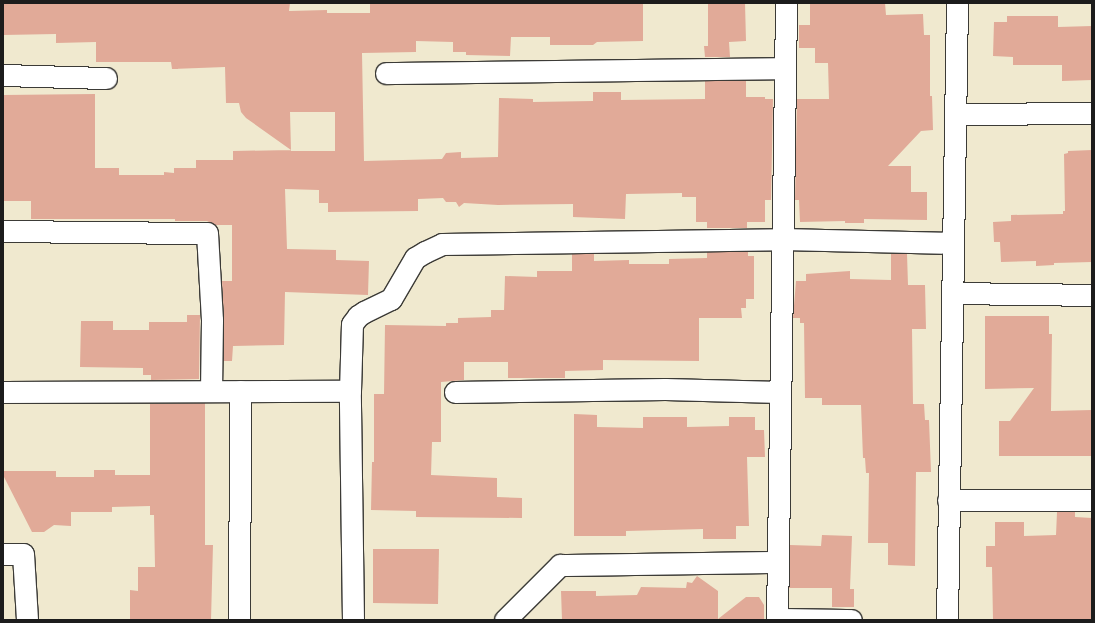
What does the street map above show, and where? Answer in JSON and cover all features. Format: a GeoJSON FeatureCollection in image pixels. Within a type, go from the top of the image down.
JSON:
{"type":"FeatureCollection","features":[{"type":"Feature","properties":{"kind":"street"},"geometry":{"type":"LineString","coordinates":[[786,3],[777,620],[851,620]]}},
{"type":"Feature","properties":{"kind":"street"},"geometry":{"type":"LineString","coordinates":[[947,620],[948,500],[954,293],[957,3]]}},
{"type":"Feature","properties":{"kind":"street"},"geometry":{"type":"LineString","coordinates":[[386,73],[785,68]]}},
{"type":"Feature","properties":{"kind":"street"},"geometry":{"type":"LineString","coordinates":[[3,75],[106,78]]}},
{"type":"Feature","properties":{"kind":"street"},"geometry":{"type":"LineString","coordinates":[[956,114],[1092,113]]}},
{"type":"Feature","properties":{"kind":"street"},"geometry":{"type":"LineString","coordinates":[[3,232],[207,233],[212,320],[211,390]]}},
{"type":"Feature","properties":{"kind":"street"},"geometry":{"type":"LineString","coordinates":[[353,620],[350,391],[352,324],[358,316],[364,312],[391,300],[415,258],[442,244],[782,239],[954,243]]}},
{"type":"Feature","properties":{"kind":"street"},"geometry":{"type":"LineString","coordinates":[[954,293],[1092,295]]}},
{"type":"Feature","properties":{"kind":"street"},"geometry":{"type":"LineString","coordinates":[[455,392],[665,389],[780,392]]}},
{"type":"Feature","properties":{"kind":"street"},"geometry":{"type":"LineString","coordinates":[[3,392],[211,390],[350,391]]}},
{"type":"Feature","properties":{"kind":"street"},"geometry":{"type":"LineString","coordinates":[[239,620],[240,391]]}},
{"type":"Feature","properties":{"kind":"street"},"geometry":{"type":"LineString","coordinates":[[948,500],[1092,500]]}},
{"type":"Feature","properties":{"kind":"street"},"geometry":{"type":"LineString","coordinates":[[3,554],[23,554],[27,620]]}},
{"type":"Feature","properties":{"kind":"street"},"geometry":{"type":"LineString","coordinates":[[505,620],[560,565],[777,562]]}},
{"type":"Feature","properties":{"kind":"building"},"geometry":{"type":"Polygon","coordinates":[[[3,3],[290,3],[289,11],[327,10],[327,13],[370,13],[370,3],[643,3],[643,41],[597,42],[593,45],[550,45],[550,37],[511,37],[510,56],[466,55],[466,52],[453,52],[453,42],[416,41],[416,52],[362,53],[364,161],[442,159],[446,153],[461,152],[461,158],[498,157],[499,98],[533,99],[533,102],[593,101],[593,92],[621,92],[621,100],[705,99],[705,81],[746,80],[746,97],[765,97],[765,99],[773,99],[771,200],[765,200],[765,222],[747,222],[747,228],[707,228],[707,222],[696,222],[696,197],[682,197],[682,193],[626,194],[625,219],[573,217],[573,204],[498,205],[464,203],[459,207],[456,202],[446,202],[443,198],[418,199],[418,211],[328,212],[328,203],[319,203],[319,190],[285,189],[287,249],[336,250],[336,260],[369,261],[368,295],[285,292],[284,345],[233,346],[232,361],[223,361],[224,320],[222,281],[232,281],[232,225],[215,225],[207,221],[175,221],[175,219],[31,219],[31,201],[3,201],[3,95],[95,94],[95,168],[119,168],[119,175],[164,175],[164,172],[174,173],[174,168],[196,168],[196,160],[233,160],[233,151],[291,150],[246,118],[241,112],[239,103],[226,103],[225,67],[172,69],[171,62],[96,62],[96,42],[56,43],[56,34],[3,35],[3,3]],[[290,112],[291,151],[335,151],[335,112],[290,112]]]}},
{"type":"Feature","properties":{"kind":"building"},"geometry":{"type":"Polygon","coordinates":[[[708,3],[745,3],[746,41],[729,42],[730,57],[705,57],[704,46],[708,46],[708,3]]]}},
{"type":"Feature","properties":{"kind":"building"},"geometry":{"type":"Polygon","coordinates":[[[810,3],[885,3],[886,15],[923,14],[924,35],[930,35],[930,96],[932,96],[933,130],[921,131],[888,166],[911,166],[911,192],[927,192],[927,220],[864,219],[864,223],[845,223],[845,221],[800,222],[799,200],[795,200],[797,99],[829,99],[828,63],[815,63],[815,48],[799,48],[799,25],[810,25],[810,3]]]}},
{"type":"Feature","properties":{"kind":"building"},"geometry":{"type":"Polygon","coordinates":[[[1007,16],[1058,16],[1058,27],[1092,26],[1092,80],[1062,81],[1062,65],[1013,65],[1013,57],[993,56],[994,22],[1007,22],[1007,16]]]}},
{"type":"Feature","properties":{"kind":"building"},"geometry":{"type":"Polygon","coordinates":[[[1092,150],[1092,262],[1054,263],[1054,265],[1036,266],[1036,261],[1001,262],[1000,242],[994,242],[993,222],[1011,221],[1011,215],[1063,214],[1063,211],[1065,211],[1064,154],[1068,153],[1068,151],[1092,150]]]}},
{"type":"Feature","properties":{"kind":"building"},"geometry":{"type":"Polygon","coordinates":[[[707,252],[748,252],[748,256],[754,256],[754,299],[746,299],[746,308],[741,308],[742,318],[699,318],[699,361],[603,360],[603,370],[565,371],[565,378],[508,378],[508,362],[464,362],[464,380],[441,382],[441,442],[432,442],[431,475],[497,478],[497,497],[522,498],[522,518],[416,517],[416,511],[371,510],[372,462],[374,462],[374,394],[384,394],[385,325],[446,326],[446,323],[458,323],[458,318],[491,317],[491,310],[504,310],[505,276],[537,277],[537,271],[572,271],[572,254],[594,254],[594,261],[629,260],[629,264],[669,264],[669,259],[707,258],[707,252]]]}},
{"type":"Feature","properties":{"kind":"building"},"geometry":{"type":"Polygon","coordinates":[[[891,254],[907,254],[908,285],[925,285],[926,329],[912,329],[913,404],[924,404],[925,420],[929,420],[931,472],[916,472],[915,566],[888,565],[888,543],[868,543],[869,473],[866,473],[865,458],[863,458],[861,405],[822,405],[822,398],[805,398],[804,323],[800,323],[800,318],[793,318],[796,281],[806,281],[806,274],[850,271],[850,279],[891,280],[891,254]]]}},
{"type":"Feature","properties":{"kind":"building"},"geometry":{"type":"Polygon","coordinates":[[[187,315],[200,315],[199,379],[151,380],[151,375],[143,375],[143,368],[80,367],[81,321],[113,321],[113,330],[149,330],[149,322],[187,322],[187,315]]]}},
{"type":"Feature","properties":{"kind":"building"},"geometry":{"type":"Polygon","coordinates":[[[985,316],[1049,316],[1049,334],[1052,334],[1051,411],[1092,410],[1092,456],[999,456],[999,421],[1010,421],[1034,388],[985,389],[985,316]]]}},
{"type":"Feature","properties":{"kind":"building"},"geometry":{"type":"Polygon","coordinates":[[[205,403],[205,545],[213,545],[211,620],[130,620],[130,590],[138,591],[138,567],[155,567],[154,515],[150,515],[150,506],[112,507],[112,512],[71,512],[71,526],[54,525],[44,532],[32,532],[3,475],[3,471],[56,471],[56,477],[94,477],[94,470],[115,470],[115,475],[150,475],[150,404],[205,403]]]}},
{"type":"Feature","properties":{"kind":"building"},"geometry":{"type":"Polygon","coordinates":[[[574,414],[597,415],[597,427],[643,428],[643,417],[687,417],[687,427],[729,426],[729,417],[755,417],[755,430],[764,430],[765,457],[747,457],[749,526],[736,526],[736,539],[703,539],[703,529],[626,531],[626,536],[574,536],[574,414]]]}},
{"type":"Feature","properties":{"kind":"building"},"geometry":{"type":"Polygon","coordinates":[[[1057,512],[1075,512],[1075,517],[1092,518],[1092,620],[993,620],[992,567],[986,567],[986,546],[995,546],[995,522],[1024,522],[1024,536],[1056,535],[1057,512]]]}},
{"type":"Feature","properties":{"kind":"building"},"geometry":{"type":"Polygon","coordinates":[[[822,535],[852,536],[850,589],[854,589],[854,607],[832,607],[832,588],[789,588],[790,545],[821,546],[822,535]]]}},
{"type":"Feature","properties":{"kind":"building"},"geometry":{"type":"Polygon","coordinates":[[[373,549],[439,549],[438,604],[373,603],[373,549]]]}},
{"type":"Feature","properties":{"kind":"building"},"geometry":{"type":"Polygon","coordinates":[[[697,576],[718,591],[718,619],[746,597],[759,597],[764,605],[764,620],[562,620],[561,591],[596,591],[596,596],[637,595],[641,587],[686,588],[687,582],[692,583],[697,576]]]}}]}
